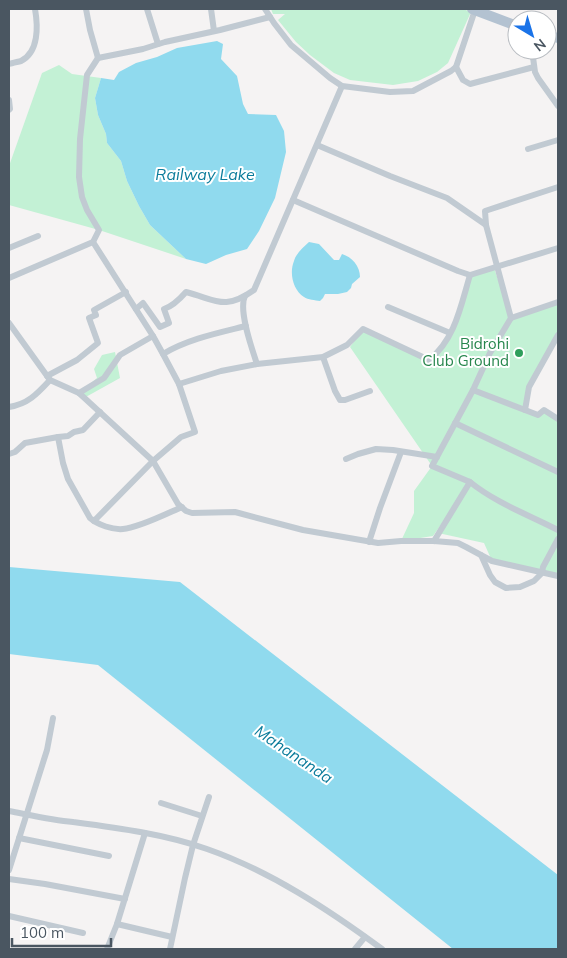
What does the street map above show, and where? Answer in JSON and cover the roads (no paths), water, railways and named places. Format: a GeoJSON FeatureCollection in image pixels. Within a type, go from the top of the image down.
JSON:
{"type":"FeatureCollection","features":[{"type":"Feature","properties":{"kind":"main road"},"geometry":{"type":"LineString","coordinates":[[474,9],[507,22]]}},
{"type":"Feature","properties":{"kind":"street"},"geometry":{"type":"LineString","coordinates":[[9,64],[21,60],[29,54],[34,45],[36,37],[35,9]]}},
{"type":"Feature","properties":{"kind":"street"},"geometry":{"type":"LineString","coordinates":[[86,9],[98,58]]}},
{"type":"Feature","properties":{"kind":"street"},"geometry":{"type":"LineString","coordinates":[[147,9],[158,44]]}},
{"type":"Feature","properties":{"kind":"street"},"geometry":{"type":"LineString","coordinates":[[211,9],[214,31]]}},
{"type":"Feature","properties":{"kind":"street"},"geometry":{"type":"LineString","coordinates":[[265,9],[291,45],[342,86],[390,92],[413,91],[452,71],[456,67],[474,9]]}},
{"type":"Feature","properties":{"kind":"street"},"geometry":{"type":"LineString","coordinates":[[9,278],[93,242],[98,230],[82,197],[79,177],[80,139],[87,76],[98,58],[143,49],[270,17]]}},
{"type":"Feature","properties":{"kind":"street"},"geometry":{"type":"LineString","coordinates":[[533,60],[538,78],[558,106]]}},
{"type":"Feature","properties":{"kind":"street"},"geometry":{"type":"LineString","coordinates":[[456,67],[463,80],[470,84],[534,66]]}},
{"type":"Feature","properties":{"kind":"street"},"geometry":{"type":"LineString","coordinates":[[136,309],[143,303],[160,327],[169,324],[164,309],[177,302],[186,292],[220,303],[230,303],[254,290],[342,86]]}},
{"type":"Feature","properties":{"kind":"street"},"geometry":{"type":"LineString","coordinates":[[9,100],[9,110]]}},
{"type":"Feature","properties":{"kind":"street"},"geometry":{"type":"LineString","coordinates":[[528,149],[558,140]]}},
{"type":"Feature","properties":{"kind":"street"},"geometry":{"type":"LineString","coordinates":[[317,145],[446,198],[486,225]]}},
{"type":"Feature","properties":{"kind":"street"},"geometry":{"type":"LineString","coordinates":[[470,214],[558,188]]}},
{"type":"Feature","properties":{"kind":"street"},"geometry":{"type":"LineString","coordinates":[[293,200],[470,275],[558,248]]}},
{"type":"Feature","properties":{"kind":"street"},"geometry":{"type":"LineString","coordinates":[[485,211],[486,225],[511,318]]}},
{"type":"Feature","properties":{"kind":"street"},"geometry":{"type":"LineString","coordinates":[[9,248],[38,236]]}},
{"type":"Feature","properties":{"kind":"street"},"geometry":{"type":"LineString","coordinates":[[93,242],[163,354],[179,384],[195,432],[181,438],[153,461],[94,521]]}},
{"type":"Feature","properties":{"kind":"street"},"geometry":{"type":"LineString","coordinates":[[179,384],[221,371],[257,364],[322,357],[347,345],[363,329],[429,360],[437,354],[454,326],[470,275]]}},
{"type":"Feature","properties":{"kind":"street"},"geometry":{"type":"LineString","coordinates":[[9,407],[32,398],[49,378],[77,360],[98,343],[89,318],[96,315],[94,310],[126,292]]}},
{"type":"Feature","properties":{"kind":"street"},"geometry":{"type":"LineString","coordinates":[[246,296],[243,303],[246,326],[257,364]]}},
{"type":"Feature","properties":{"kind":"street"},"geometry":{"type":"LineString","coordinates":[[558,302],[511,318],[490,353],[473,390],[432,466],[470,482],[479,490],[497,500],[558,530]]}},
{"type":"Feature","properties":{"kind":"street"},"geometry":{"type":"LineString","coordinates":[[388,307],[450,333]]}},
{"type":"Feature","properties":{"kind":"street"},"geometry":{"type":"LineString","coordinates":[[9,323],[49,378],[79,393],[153,461],[182,508],[192,513],[235,512],[303,530],[369,542],[434,541],[458,543],[492,561],[558,576]]}},
{"type":"Feature","properties":{"kind":"street"},"geometry":{"type":"LineString","coordinates":[[163,354],[208,336],[246,326]]}},
{"type":"Feature","properties":{"kind":"street"},"geometry":{"type":"LineString","coordinates":[[525,410],[529,387],[558,335]]}},
{"type":"Feature","properties":{"kind":"street"},"geometry":{"type":"LineString","coordinates":[[79,393],[104,378],[120,355],[153,336]]}},
{"type":"Feature","properties":{"kind":"street"},"geometry":{"type":"LineString","coordinates":[[322,357],[338,399],[345,400],[370,391]]}},
{"type":"Feature","properties":{"kind":"street"},"geometry":{"type":"LineString","coordinates":[[473,390],[538,415],[544,410],[558,419]]}},
{"type":"Feature","properties":{"kind":"street"},"geometry":{"type":"LineString","coordinates":[[9,454],[15,452],[25,443],[68,436],[83,430],[100,412]]}},
{"type":"Feature","properties":{"kind":"street"},"geometry":{"type":"LineString","coordinates":[[455,423],[558,472]]}},
{"type":"Feature","properties":{"kind":"street"},"geometry":{"type":"LineString","coordinates":[[58,437],[68,479],[87,514],[94,521],[115,529],[126,529],[182,508]]}},
{"type":"Feature","properties":{"kind":"street"},"geometry":{"type":"LineString","coordinates":[[346,460],[358,454],[376,450],[436,457]]}},
{"type":"Feature","properties":{"kind":"street"},"geometry":{"type":"LineString","coordinates":[[369,542],[401,452]]}},
{"type":"Feature","properties":{"kind":"street"},"geometry":{"type":"LineString","coordinates":[[434,541],[470,482]]}},
{"type":"Feature","properties":{"kind":"street"},"geometry":{"type":"LineString","coordinates":[[480,554],[495,582],[506,588],[520,586],[534,581],[542,573],[543,567],[558,539]]}},
{"type":"Feature","properties":{"kind":"street"},"geometry":{"type":"LineString","coordinates":[[9,870],[12,848],[19,838],[47,750],[53,718]]}},
{"type":"Feature","properties":{"kind":"street"},"geometry":{"type":"LineString","coordinates":[[170,949],[193,845],[209,797]]}},
{"type":"Feature","properties":{"kind":"street"},"geometry":{"type":"LineString","coordinates":[[161,802],[202,816]]}},
{"type":"Feature","properties":{"kind":"street"},"geometry":{"type":"LineString","coordinates":[[9,811],[145,833],[193,845],[236,860],[296,891],[382,949]]}},
{"type":"Feature","properties":{"kind":"street"},"geometry":{"type":"LineString","coordinates":[[107,949],[117,924],[145,833]]}},
{"type":"Feature","properties":{"kind":"street"},"geometry":{"type":"LineString","coordinates":[[19,838],[109,856]]}},
{"type":"Feature","properties":{"kind":"street"},"geometry":{"type":"LineString","coordinates":[[9,879],[125,899]]}},
{"type":"Feature","properties":{"kind":"street"},"geometry":{"type":"LineString","coordinates":[[9,916],[84,934]]}},
{"type":"Feature","properties":{"kind":"street"},"geometry":{"type":"LineString","coordinates":[[117,924],[172,937]]}},
{"type":"Feature","properties":{"kind":"street"},"geometry":{"type":"LineString","coordinates":[[355,949],[365,936]]}},
{"type":"Feature","properties":{"kind":"water","name":"Railway Lake"},"geometry":{"type":"Polygon","coordinates":[[[217,41],[223,44],[221,59],[237,76],[243,104],[248,114],[276,115],[284,131],[286,152],[275,198],[259,231],[247,249],[226,255],[206,264],[186,259],[150,225],[127,181],[121,161],[107,143],[95,98],[101,78],[114,80],[119,72],[136,63],[157,57],[177,48],[217,41]]]}},
{"type":"Feature","properties":{"kind":"water"},"geometry":{"type":"Polygon","coordinates":[[[309,242],[319,244],[334,260],[339,260],[342,254],[355,262],[359,269],[360,277],[347,292],[325,294],[320,301],[306,298],[300,294],[293,281],[292,271],[296,255],[309,242]]]}},
{"type":"Feature","properties":{"kind":"water","name":"Mahananda"},"geometry":{"type":"Polygon","coordinates":[[[9,567],[180,582],[558,875],[558,949],[453,949],[98,665],[9,654],[9,567]]]}},
{"type":"Feature","properties":{"kind":"place","name":"Bidrohi Club Ground"},"geometry":{"type":"Point","coordinates":[519,353]}}]}
